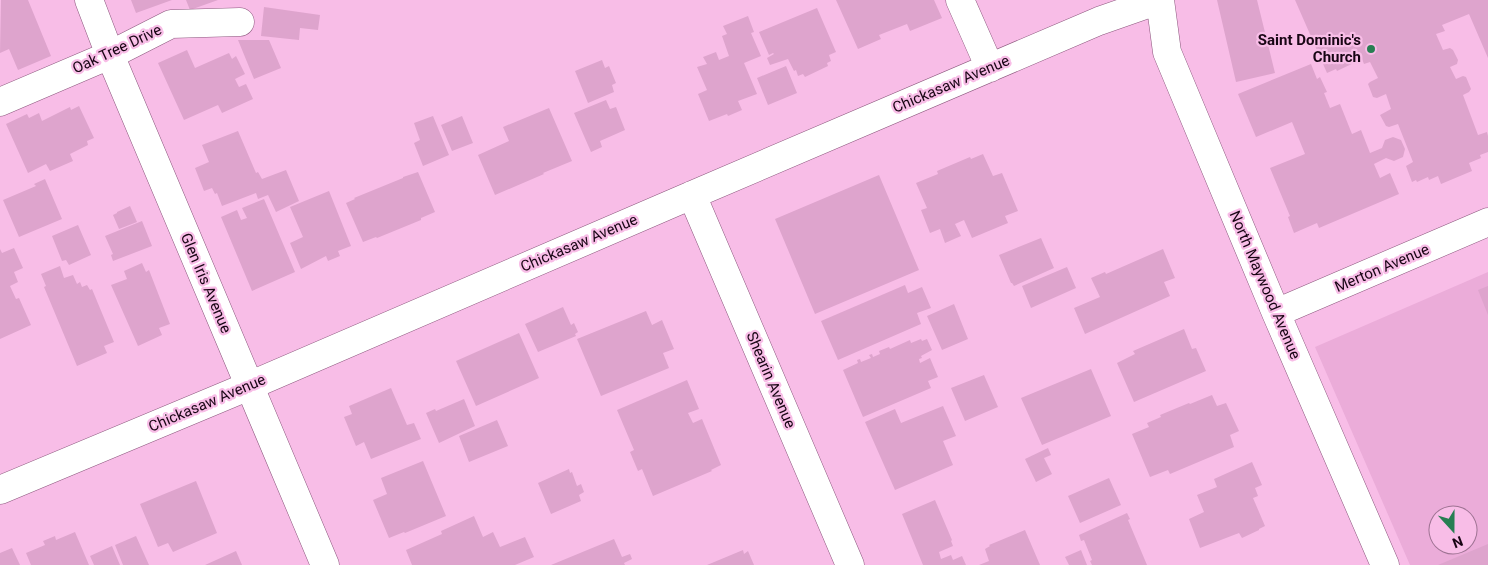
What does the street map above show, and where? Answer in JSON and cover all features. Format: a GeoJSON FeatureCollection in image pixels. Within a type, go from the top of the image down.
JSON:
{"type":"FeatureCollection","features":[{"type":"Feature","properties":{"kind":"street","name":"Glen Iris Avenue"},"geometry":{"type":"LineString","coordinates":[[89,0],[325,565]]}},
{"type":"Feature","properties":{"kind":"street"},"geometry":{"type":"LineString","coordinates":[[960,0],[990,68]]}},
{"type":"Feature","properties":{"kind":"street","name":"Chickasaw Avenue"},"geometry":{"type":"LineString","coordinates":[[0,490],[249,386],[1099,21],[1160,0]]}},
{"type":"Feature","properties":{"kind":"street","name":"North Maywood Avenue"},"geometry":{"type":"LineString","coordinates":[[1160,0],[1166,52],[1385,565]]}},
{"type":"Feature","properties":{"kind":"street","name":"Oak Tree Drive"},"geometry":{"type":"LineString","coordinates":[[0,102],[110,54],[170,24],[240,22]]}},
{"type":"Feature","properties":{"kind":"street","name":"Shearin Avenue"},"geometry":{"type":"LineString","coordinates":[[692,195],[850,565]]}},
{"type":"Feature","properties":{"kind":"street","name":"Merton Avenue"},"geometry":{"type":"LineString","coordinates":[[1276,313],[1488,222]]}},
{"type":"Feature","properties":{"kind":"shaded area"},"geometry":{"type":"Polygon","coordinates":[[[1488,272],[1488,565],[1410,565],[1315,347],[1488,272]]]}},
{"type":"Feature","properties":{"kind":"building"},"geometry":{"type":"Polygon","coordinates":[[[1,0],[28,0],[51,56],[18,70],[9,49],[0,53],[1,0]]]}},
{"type":"Feature","properties":{"kind":"building"},"geometry":{"type":"Polygon","coordinates":[[[131,0],[172,0],[136,13],[131,0]]]}},
{"type":"Feature","properties":{"kind":"building"},"geometry":{"type":"Polygon","coordinates":[[[186,0],[218,0],[190,10],[186,0]]]}},
{"type":"Feature","properties":{"kind":"building"},"geometry":{"type":"Polygon","coordinates":[[[836,0],[934,0],[942,18],[910,31],[907,24],[879,35],[881,39],[858,49],[836,0]]]}},
{"type":"Feature","properties":{"kind":"building"},"geometry":{"type":"Polygon","coordinates":[[[1217,0],[1257,0],[1275,73],[1236,82],[1217,0]]]}},
{"type":"Feature","properties":{"kind":"building"},"geometry":{"type":"Polygon","coordinates":[[[1295,0],[1488,0],[1488,58],[1469,14],[1442,25],[1445,31],[1436,34],[1443,50],[1450,48],[1453,50],[1458,60],[1457,64],[1450,67],[1456,79],[1463,76],[1466,77],[1471,89],[1463,95],[1478,135],[1487,132],[1488,152],[1480,155],[1481,158],[1469,163],[1472,171],[1441,184],[1438,176],[1429,180],[1428,177],[1412,182],[1406,166],[1413,162],[1398,124],[1386,126],[1380,115],[1391,109],[1386,94],[1377,98],[1373,97],[1368,84],[1378,78],[1370,62],[1364,64],[1362,59],[1337,71],[1336,69],[1327,73],[1295,0]]]}},
{"type":"Feature","properties":{"kind":"building"},"geometry":{"type":"Polygon","coordinates":[[[264,7],[320,15],[318,30],[300,28],[299,40],[261,36],[264,7]]]}},
{"type":"Feature","properties":{"kind":"building"},"geometry":{"type":"Polygon","coordinates":[[[817,8],[836,52],[829,55],[831,61],[827,63],[828,66],[805,77],[803,74],[798,76],[788,59],[770,65],[767,58],[774,54],[769,55],[759,32],[817,8]]]}},
{"type":"Feature","properties":{"kind":"building"},"geometry":{"type":"Polygon","coordinates":[[[748,16],[754,32],[751,33],[761,56],[744,63],[757,94],[738,101],[742,110],[709,121],[698,94],[707,90],[697,67],[707,64],[703,57],[716,52],[719,60],[729,56],[722,36],[727,34],[723,26],[748,16]]]}},
{"type":"Feature","properties":{"kind":"building"},"geometry":{"type":"Polygon","coordinates":[[[238,40],[269,40],[281,68],[254,79],[238,40]]]}},
{"type":"Feature","properties":{"kind":"building"},"geometry":{"type":"Polygon","coordinates":[[[187,50],[195,68],[229,53],[232,59],[236,56],[245,74],[235,79],[239,87],[246,84],[253,99],[222,113],[218,105],[184,120],[158,63],[187,50]]]}},
{"type":"Feature","properties":{"kind":"building"},"geometry":{"type":"Polygon","coordinates":[[[602,60],[605,68],[609,66],[616,83],[612,85],[614,92],[588,103],[575,71],[602,60]]]}},
{"type":"Feature","properties":{"kind":"building"},"geometry":{"type":"Polygon","coordinates":[[[1311,64],[1317,79],[1320,77],[1327,92],[1324,93],[1330,108],[1340,104],[1352,134],[1361,130],[1370,153],[1382,148],[1385,140],[1393,137],[1401,140],[1405,149],[1403,157],[1394,161],[1386,158],[1374,164],[1380,178],[1390,173],[1399,194],[1319,228],[1317,223],[1294,233],[1288,217],[1290,216],[1270,168],[1305,154],[1292,122],[1256,137],[1238,94],[1311,64]]]}},
{"type":"Feature","properties":{"kind":"building"},"geometry":{"type":"Polygon","coordinates":[[[786,66],[797,93],[768,105],[757,78],[786,66]]]}},
{"type":"Feature","properties":{"kind":"building"},"geometry":{"type":"Polygon","coordinates":[[[606,100],[610,109],[616,107],[625,130],[600,141],[602,147],[591,152],[574,113],[606,100]]]}},
{"type":"Feature","properties":{"kind":"building"},"geometry":{"type":"Polygon","coordinates":[[[79,106],[94,138],[87,141],[88,145],[70,154],[73,161],[50,171],[46,164],[28,173],[6,124],[27,114],[29,118],[39,113],[42,121],[70,107],[71,110],[79,106]]]}},
{"type":"Feature","properties":{"kind":"building"},"geometry":{"type":"Polygon","coordinates":[[[549,108],[572,161],[495,195],[478,155],[509,141],[503,127],[549,108]]]}},
{"type":"Feature","properties":{"kind":"building"},"geometry":{"type":"Polygon","coordinates":[[[433,116],[449,155],[423,166],[414,143],[420,140],[414,123],[433,116]]]}},
{"type":"Feature","properties":{"kind":"building"},"geometry":{"type":"Polygon","coordinates":[[[462,116],[473,143],[452,151],[441,125],[462,116]]]}},
{"type":"Feature","properties":{"kind":"building"},"geometry":{"type":"Polygon","coordinates":[[[238,131],[256,173],[258,172],[262,179],[286,170],[299,201],[276,212],[268,195],[258,199],[256,193],[222,206],[217,193],[215,194],[212,188],[204,191],[195,168],[209,162],[202,145],[238,131]]]}},
{"type":"Feature","properties":{"kind":"building"},"geometry":{"type":"Polygon","coordinates":[[[983,154],[993,176],[1002,173],[1018,211],[1005,216],[1008,223],[972,238],[964,220],[955,224],[961,236],[945,243],[940,229],[930,233],[921,210],[927,208],[916,183],[938,174],[937,171],[970,157],[971,159],[983,154]]]}},
{"type":"Feature","properties":{"kind":"building"},"geometry":{"type":"Polygon","coordinates":[[[418,172],[435,212],[421,218],[421,220],[363,242],[346,203],[418,172]]]}},
{"type":"Feature","properties":{"kind":"building"},"geometry":{"type":"Polygon","coordinates":[[[879,175],[919,270],[815,314],[775,219],[879,175]]]}},
{"type":"Feature","properties":{"kind":"building"},"geometry":{"type":"Polygon","coordinates":[[[45,179],[62,219],[19,237],[3,200],[36,186],[34,184],[45,179]]]}},
{"type":"Feature","properties":{"kind":"building"},"geometry":{"type":"Polygon","coordinates":[[[329,191],[351,246],[338,251],[340,256],[328,261],[326,256],[301,269],[290,243],[303,237],[290,207],[329,191]]]}},
{"type":"Feature","properties":{"kind":"building"},"geometry":{"type":"Polygon","coordinates":[[[264,199],[295,272],[252,291],[221,217],[237,210],[241,220],[247,218],[242,208],[264,199]]]}},
{"type":"Feature","properties":{"kind":"building"},"geometry":{"type":"Polygon","coordinates":[[[130,206],[137,222],[119,229],[113,215],[130,206]]]}},
{"type":"Feature","properties":{"kind":"building"},"geometry":{"type":"Polygon","coordinates":[[[142,221],[152,246],[113,261],[111,255],[113,254],[105,236],[142,221]]]}},
{"type":"Feature","properties":{"kind":"building"},"geometry":{"type":"Polygon","coordinates":[[[78,225],[91,255],[69,265],[66,260],[62,261],[52,236],[78,225]]]}},
{"type":"Feature","properties":{"kind":"building"},"geometry":{"type":"Polygon","coordinates":[[[1041,238],[1054,268],[1014,286],[999,255],[1041,238]]]}},
{"type":"Feature","properties":{"kind":"building"},"geometry":{"type":"Polygon","coordinates":[[[14,248],[23,268],[14,272],[18,282],[10,286],[16,299],[19,298],[31,325],[0,339],[0,249],[2,253],[14,248]]]}},
{"type":"Feature","properties":{"kind":"building"},"geometry":{"type":"Polygon","coordinates":[[[1163,249],[1175,278],[1164,282],[1170,296],[1085,334],[1074,308],[1100,297],[1091,278],[1105,272],[1106,274],[1163,249]]]}},
{"type":"Feature","properties":{"kind":"building"},"geometry":{"type":"Polygon","coordinates":[[[142,263],[146,272],[149,270],[170,324],[159,328],[162,335],[138,346],[111,285],[127,279],[124,271],[142,263]]]}},
{"type":"Feature","properties":{"kind":"building"},"geometry":{"type":"Polygon","coordinates":[[[60,266],[64,278],[73,275],[77,284],[80,282],[82,287],[87,285],[90,290],[92,289],[114,342],[104,346],[107,353],[77,366],[44,287],[46,286],[41,274],[60,266]]]}},
{"type":"Feature","properties":{"kind":"building"},"geometry":{"type":"Polygon","coordinates":[[[1067,267],[1076,288],[1031,308],[1022,286],[1067,267]]]}},
{"type":"Feature","properties":{"kind":"building"},"geometry":{"type":"Polygon","coordinates":[[[905,285],[908,293],[922,287],[931,308],[917,313],[921,324],[838,360],[821,321],[905,285]]]}},
{"type":"Feature","properties":{"kind":"building"},"geometry":{"type":"Polygon","coordinates":[[[1488,286],[1488,315],[1478,290],[1488,286]]]}},
{"type":"Feature","properties":{"kind":"building"},"geometry":{"type":"Polygon","coordinates":[[[954,304],[968,339],[942,350],[927,316],[954,304]]]}},
{"type":"Feature","properties":{"kind":"building"},"geometry":{"type":"Polygon","coordinates":[[[563,307],[571,325],[574,323],[578,332],[575,334],[576,336],[538,352],[525,324],[563,307]]]}},
{"type":"Feature","properties":{"kind":"building"},"geometry":{"type":"Polygon","coordinates":[[[646,311],[652,325],[662,320],[674,349],[663,353],[669,368],[601,396],[577,339],[646,311]]]}},
{"type":"Feature","properties":{"kind":"building"},"geometry":{"type":"Polygon","coordinates":[[[1184,329],[1192,349],[1196,348],[1206,371],[1134,402],[1117,363],[1135,354],[1133,351],[1184,329]]]}},
{"type":"Feature","properties":{"kind":"building"},"geometry":{"type":"Polygon","coordinates":[[[519,333],[539,378],[476,406],[456,361],[519,333]]]}},
{"type":"Feature","properties":{"kind":"building"},"geometry":{"type":"Polygon","coordinates":[[[921,339],[922,341],[927,339],[932,350],[921,356],[922,358],[919,359],[920,363],[930,358],[938,377],[928,381],[931,388],[863,417],[843,370],[858,363],[857,360],[860,359],[861,362],[871,358],[869,355],[872,354],[873,357],[880,354],[879,351],[889,347],[890,349],[910,340],[911,343],[921,339]]]}},
{"type":"Feature","properties":{"kind":"building"},"geometry":{"type":"Polygon","coordinates":[[[1091,369],[1111,416],[1042,445],[1021,398],[1091,369]]]}},
{"type":"Feature","properties":{"kind":"building"},"geometry":{"type":"Polygon","coordinates":[[[984,375],[998,407],[965,421],[951,388],[984,375]]]}},
{"type":"Feature","properties":{"kind":"building"},"geometry":{"type":"Polygon","coordinates":[[[687,380],[699,409],[688,413],[693,423],[702,419],[721,465],[712,471],[653,496],[642,469],[638,471],[630,452],[634,450],[617,410],[687,380]]]}},
{"type":"Feature","properties":{"kind":"building"},"geometry":{"type":"Polygon","coordinates":[[[391,388],[407,425],[414,423],[421,439],[371,459],[364,442],[356,446],[344,417],[352,414],[349,406],[391,388]]]}},
{"type":"Feature","properties":{"kind":"building"},"geometry":{"type":"Polygon","coordinates":[[[1212,395],[1217,406],[1226,403],[1239,431],[1230,435],[1234,447],[1170,474],[1168,470],[1150,477],[1132,434],[1149,427],[1147,423],[1161,417],[1160,415],[1212,395]]]}},
{"type":"Feature","properties":{"kind":"building"},"geometry":{"type":"Polygon","coordinates":[[[464,399],[475,426],[439,443],[426,413],[435,409],[436,411],[464,399]]]}},
{"type":"Feature","properties":{"kind":"building"},"geometry":{"type":"Polygon","coordinates":[[[943,406],[956,436],[943,441],[953,465],[895,490],[865,422],[895,409],[901,423],[943,406]]]}},
{"type":"Feature","properties":{"kind":"building"},"geometry":{"type":"Polygon","coordinates":[[[497,420],[508,446],[469,462],[459,436],[497,420]]]}},
{"type":"Feature","properties":{"kind":"building"},"geometry":{"type":"Polygon","coordinates":[[[1048,448],[1051,455],[1044,458],[1052,474],[1036,482],[1025,459],[1048,448]]]}},
{"type":"Feature","properties":{"kind":"building"},"geometry":{"type":"Polygon","coordinates":[[[423,461],[446,516],[389,538],[373,500],[387,494],[381,478],[423,461]]]}},
{"type":"Feature","properties":{"kind":"building"},"geometry":{"type":"Polygon","coordinates":[[[1252,462],[1262,485],[1255,488],[1258,496],[1253,498],[1265,526],[1242,538],[1239,533],[1200,548],[1189,519],[1204,512],[1197,495],[1217,487],[1214,479],[1252,462]]]}},
{"type":"Feature","properties":{"kind":"building"},"geometry":{"type":"Polygon","coordinates":[[[569,469],[577,486],[581,484],[584,492],[579,495],[581,501],[551,514],[538,483],[569,469]]]}},
{"type":"Feature","properties":{"kind":"building"},"geometry":{"type":"Polygon","coordinates":[[[1109,478],[1121,505],[1080,523],[1068,496],[1109,478]]]}},
{"type":"Feature","properties":{"kind":"building"},"geometry":{"type":"Polygon","coordinates":[[[196,481],[217,533],[173,552],[168,543],[158,547],[140,504],[196,481]]]}},
{"type":"Feature","properties":{"kind":"building"},"geometry":{"type":"Polygon","coordinates":[[[935,500],[953,546],[939,552],[941,559],[951,555],[953,560],[962,556],[966,565],[923,565],[902,514],[935,500]]]}},
{"type":"Feature","properties":{"kind":"building"},"geometry":{"type":"Polygon","coordinates":[[[1127,513],[1130,519],[1128,520],[1147,565],[1092,565],[1090,561],[1092,560],[1084,540],[1081,541],[1079,535],[1127,513]]]}},
{"type":"Feature","properties":{"kind":"building"},"geometry":{"type":"Polygon","coordinates":[[[474,516],[483,537],[493,532],[500,547],[525,537],[534,557],[515,565],[412,565],[406,550],[442,534],[441,531],[474,516]]]}},
{"type":"Feature","properties":{"kind":"building"},"geometry":{"type":"Polygon","coordinates":[[[1025,530],[1040,565],[979,565],[989,561],[985,549],[989,545],[1025,530]]]}},
{"type":"Feature","properties":{"kind":"building"},"geometry":{"type":"Polygon","coordinates":[[[75,532],[89,565],[31,565],[26,553],[45,545],[43,541],[55,536],[56,540],[75,532]]]}},
{"type":"Feature","properties":{"kind":"building"},"geometry":{"type":"Polygon","coordinates":[[[136,536],[149,565],[123,565],[115,545],[136,536]]]}},
{"type":"Feature","properties":{"kind":"building"},"geometry":{"type":"Polygon","coordinates":[[[614,539],[622,557],[630,554],[632,559],[624,563],[625,565],[551,565],[614,539]]]}},
{"type":"Feature","properties":{"kind":"building"},"geometry":{"type":"Polygon","coordinates":[[[1488,544],[1488,565],[1438,565],[1462,555],[1478,555],[1478,548],[1488,544]]]}},
{"type":"Feature","properties":{"kind":"building"},"geometry":{"type":"Polygon","coordinates":[[[112,546],[120,565],[94,565],[90,556],[112,546]]]}},
{"type":"Feature","properties":{"kind":"building"},"geometry":{"type":"Polygon","coordinates":[[[12,548],[20,565],[0,565],[0,553],[12,548]]]}},
{"type":"Feature","properties":{"kind":"building"},"geometry":{"type":"Polygon","coordinates":[[[743,550],[744,554],[748,551],[754,565],[707,565],[743,550]]]}},
{"type":"Feature","properties":{"kind":"building"},"geometry":{"type":"Polygon","coordinates":[[[1081,550],[1087,565],[1069,565],[1065,557],[1081,550]]]}},
{"type":"Feature","properties":{"kind":"building"},"geometry":{"type":"Polygon","coordinates":[[[236,551],[242,565],[205,565],[236,551]]]}},
{"type":"Feature","properties":{"kind":"place","name":"Saint Dominic's Church"},"geometry":{"type":"Point","coordinates":[1371,49]}}]}
